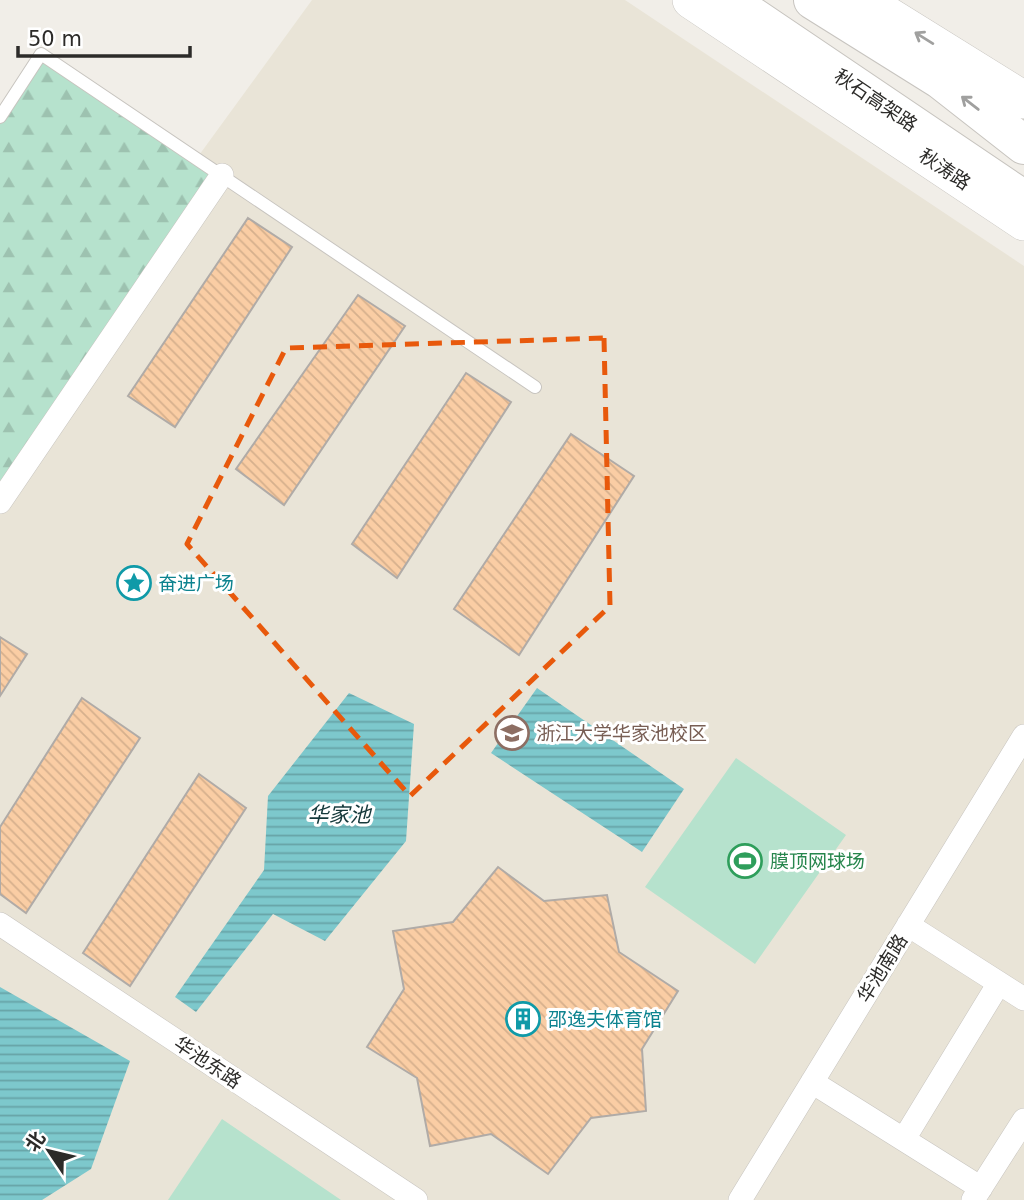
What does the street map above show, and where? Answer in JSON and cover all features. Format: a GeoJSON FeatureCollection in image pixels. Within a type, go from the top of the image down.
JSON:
{"type":"FeatureCollection","features":[{"type":"Feature","properties":{"kind":"highway","name":"秋石高架路"},"geometry":{"type":"LineString","coordinates":[[728,0],[1024,200]]}},
{"type":"Feature","properties":{"kind":"highway"},"geometry":{"type":"LineString","coordinates":[[813,0],[941,80],[1024,145]]}},
{"type":"Feature","properties":{"kind":"main road","name":"秋涛路"},"geometry":{"type":"LineString","coordinates":[[691,0],[1024,222]]}},
{"type":"Feature","properties":{"kind":"main road"},"geometry":{"type":"LineString","coordinates":[[863,0],[1024,100]]}},
{"type":"Feature","properties":{"kind":"street"},"geometry":{"type":"LineString","coordinates":[[0,502],[222,175]]}},
{"type":"Feature","properties":{"kind":"street","name":"华池南路"},"geometry":{"type":"LineString","coordinates":[[740,1200],[1024,736]]}},
{"type":"Feature","properties":{"kind":"street","name":"华池东路"},"geometry":{"type":"LineString","coordinates":[[0,924],[416,1200]]}},
{"type":"Feature","properties":{"kind":"street"},"geometry":{"type":"LineString","coordinates":[[908,925],[1024,999]]}},
{"type":"Feature","properties":{"kind":"street"},"geometry":{"type":"LineString","coordinates":[[904,1139],[999,983]]}},
{"type":"Feature","properties":{"kind":"street"},"geometry":{"type":"LineString","coordinates":[[812,1082],[904,1139],[977,1194],[1024,1120]]}},
{"type":"Feature","properties":{"kind":"lane"},"geometry":{"type":"LineString","coordinates":[[0,117],[41,54],[535,387]]}},
{"type":"Feature","properties":{"kind":"highlighted area"},"geometry":{"type":"Polygon","coordinates":[[[604,338],[610,606],[410,796],[187,544],[286,348],[604,338]]]}},
{"type":"Feature","properties":{"kind":"shaded area","name":"浙江大学华家池校区"},"geometry":{"type":"Polygon","coordinates":[[[312,0],[625,0],[1024,266],[1024,1200],[0,1200],[0,117],[197,158],[312,0]]]}},
{"type":"Feature","properties":{"kind":"green space"},"geometry":{"type":"Polygon","coordinates":[[[41,54],[222,175],[0,499],[0,117],[41,54]]]}},
{"type":"Feature","properties":{"kind":"green space","name":"膜顶网球场"},"geometry":{"type":"Polygon","coordinates":[[[736,758],[846,835],[755,964],[645,887],[736,758]]]}},
{"type":"Feature","properties":{"kind":"green space"},"geometry":{"type":"Polygon","coordinates":[[[222,1119],[341,1200],[168,1200],[222,1119]]]}},
{"type":"Feature","properties":{"kind":"water"},"geometry":{"type":"Polygon","coordinates":[[[537,688],[684,789],[642,852],[491,753],[537,688]]]}},
{"type":"Feature","properties":{"kind":"water","name":"华家池"},"geometry":{"type":"Polygon","coordinates":[[[349,693],[414,724],[406,841],[325,941],[273,914],[196,1012],[175,997],[264,870],[268,796],[349,693]]]}},
{"type":"Feature","properties":{"kind":"water"},"geometry":{"type":"Polygon","coordinates":[[[0,987],[130,1061],[91,1169],[42,1200],[0,1200],[0,987]]]}},
{"type":"Feature","properties":{"kind":"building"},"geometry":{"type":"Polygon","coordinates":[[[248,218],[292,247],[175,427],[128,396],[248,218]]]}},
{"type":"Feature","properties":{"kind":"building"},"geometry":{"type":"Polygon","coordinates":[[[358,295],[405,326],[284,505],[236,469],[358,295]]]}},
{"type":"Feature","properties":{"kind":"building"},"geometry":{"type":"Polygon","coordinates":[[[466,373],[511,402],[397,578],[352,544],[466,373]]]}},
{"type":"Feature","properties":{"kind":"building"},"geometry":{"type":"Polygon","coordinates":[[[571,434],[634,476],[519,655],[454,609],[571,434]]]}},
{"type":"Feature","properties":{"kind":"building"},"geometry":{"type":"Polygon","coordinates":[[[0,637],[27,654],[0,696],[0,637]]]}},
{"type":"Feature","properties":{"kind":"building"},"geometry":{"type":"Polygon","coordinates":[[[82,698],[140,738],[26,913],[0,894],[0,827],[82,698]]]}},
{"type":"Feature","properties":{"kind":"building"},"geometry":{"type":"Polygon","coordinates":[[[199,774],[246,808],[130,986],[83,953],[199,774]]]}},
{"type":"Feature","properties":{"kind":"building","name":"邵逸夫体育馆"},"geometry":{"type":"Polygon","coordinates":[[[498,867],[544,901],[607,895],[619,952],[678,991],[642,1049],[646,1111],[591,1118],[548,1174],[491,1134],[430,1146],[417,1078],[367,1047],[404,989],[393,931],[453,922],[498,867]]]}},
{"type":"Feature","properties":{"kind":"place","name":"奋进广场"},"geometry":{"type":"Point","coordinates":[134,583]}},
{"type":"Feature","properties":{"kind":"place","name":"浙江大学华家池校区"},"geometry":{"type":"Point","coordinates":[512,733]}},
{"type":"Feature","properties":{"kind":"place","name":"膜顶网球场"},"geometry":{"type":"Point","coordinates":[745,861]}},
{"type":"Feature","properties":{"kind":"place","name":"邵逸夫体育馆"},"geometry":{"type":"Point","coordinates":[523,1019]}}]}
